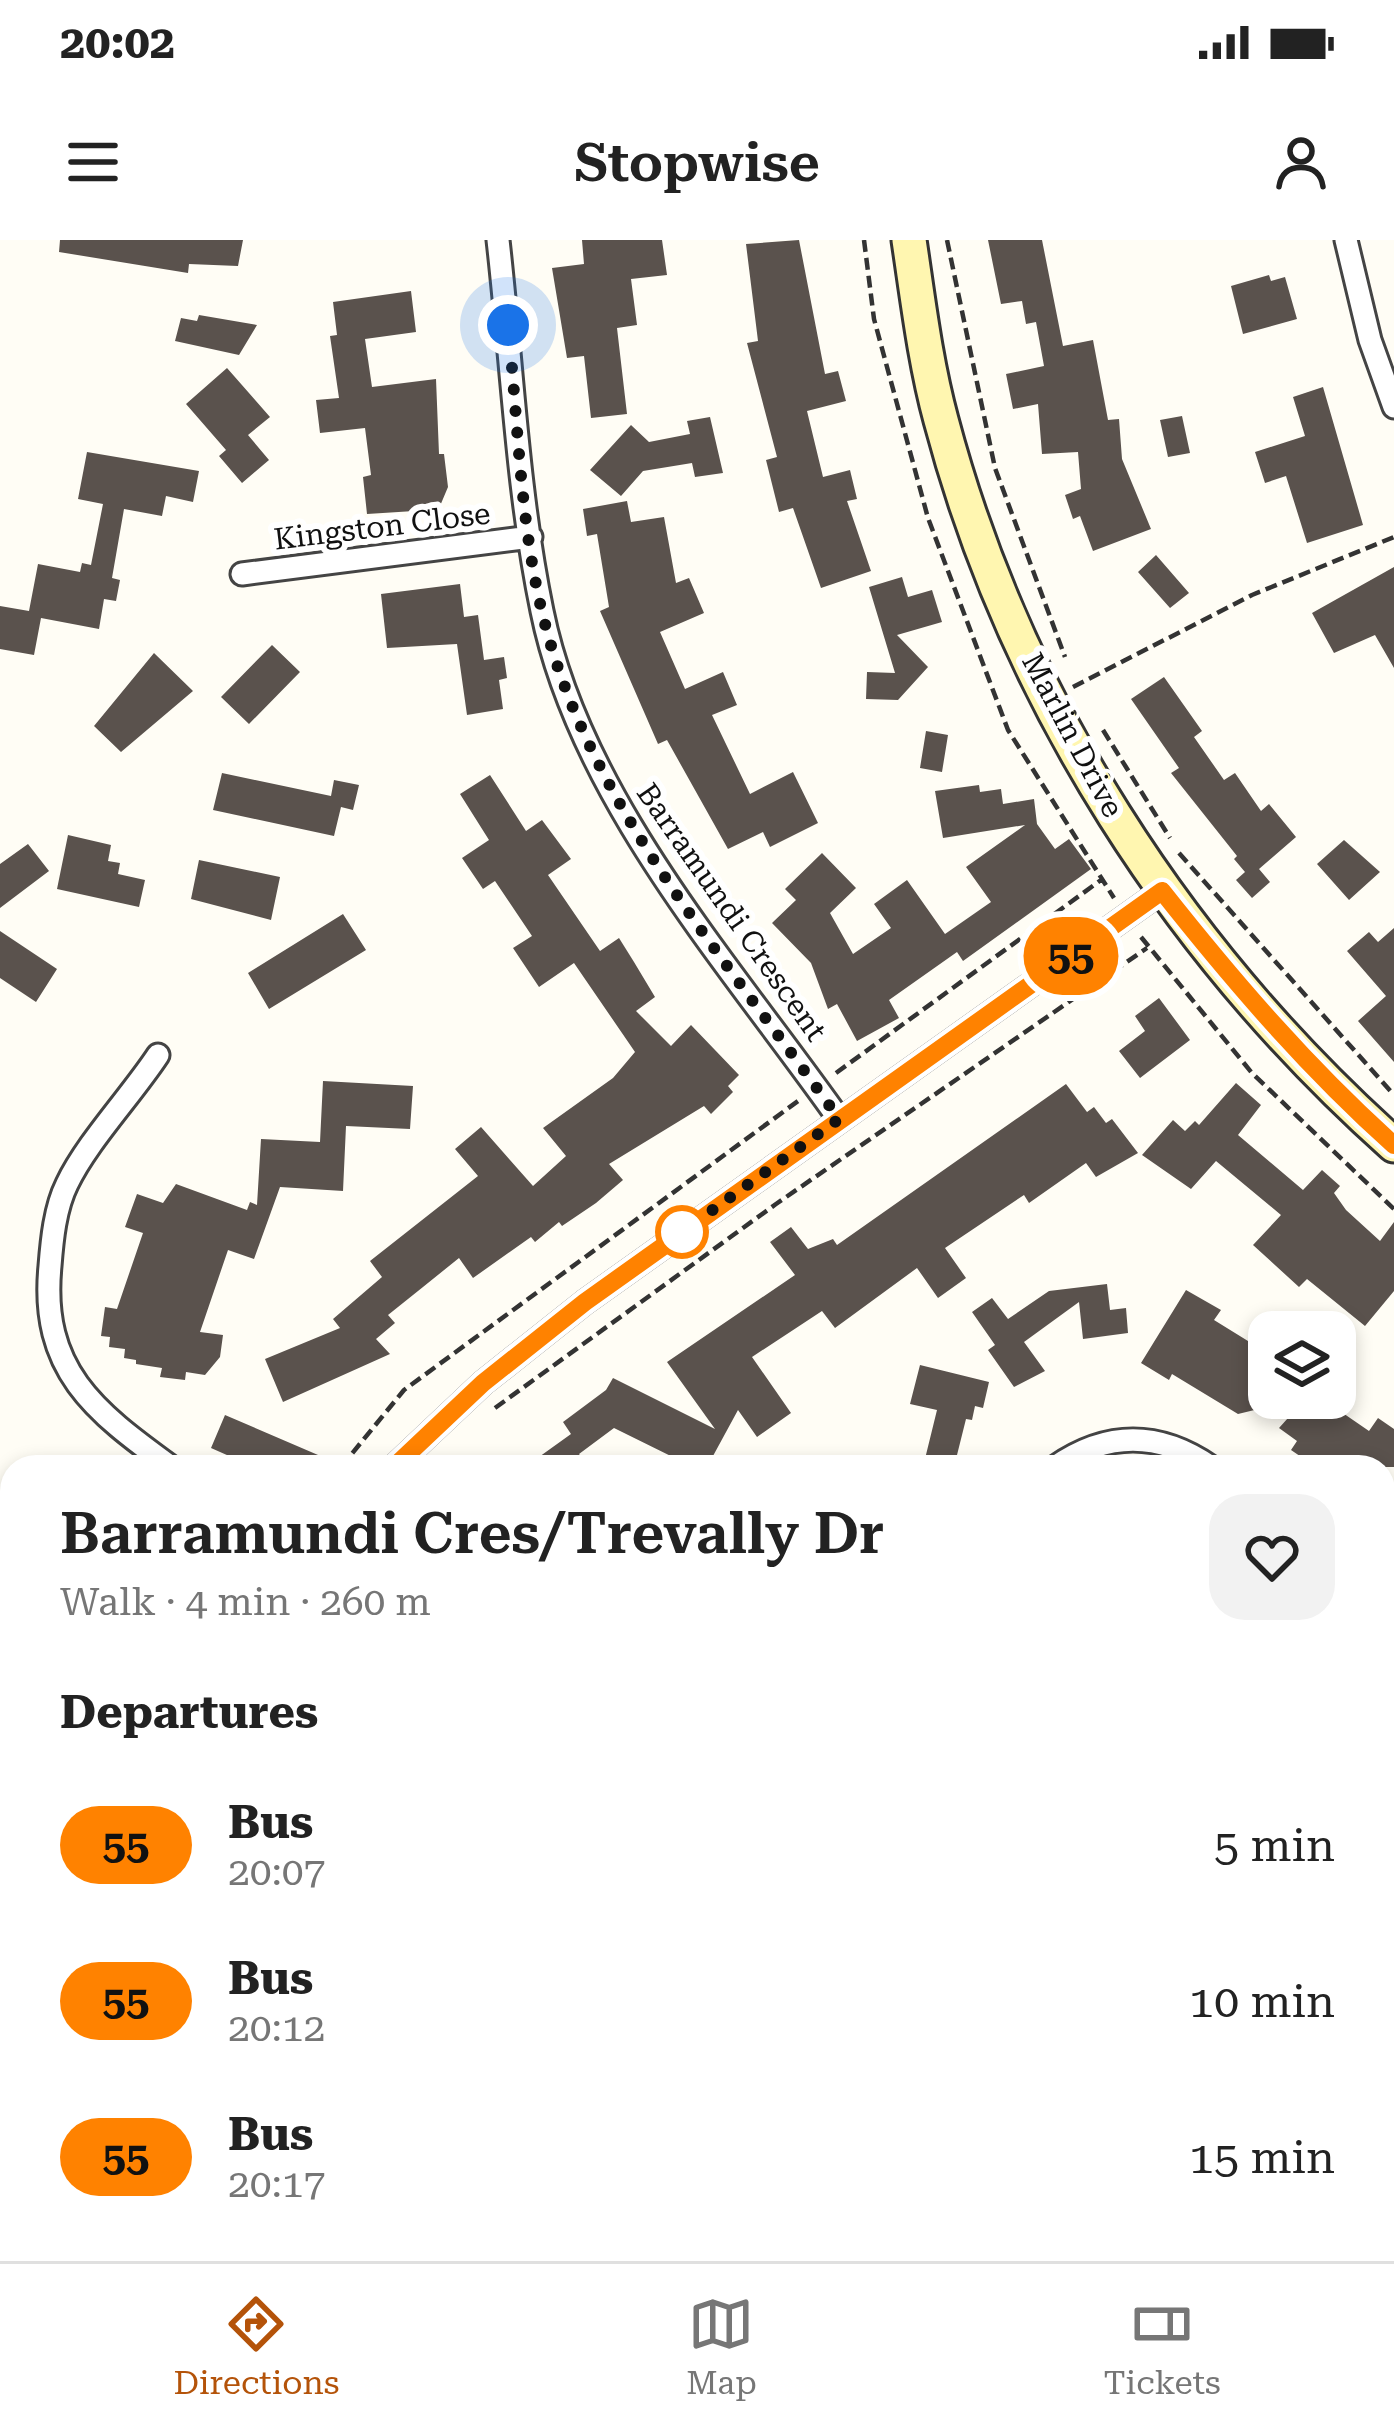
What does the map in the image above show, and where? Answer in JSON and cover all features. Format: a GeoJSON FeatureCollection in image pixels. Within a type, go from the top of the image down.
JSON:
{"type":"FeatureCollection","features":[{"type":"Feature","properties":{"kind":"street","name":"Barramundi Crescent"},"geometry":{"type":"LineString","coordinates":[[498,240],[531,538],[554,652],[601,770],[629,823],[839,1119]]}},
{"type":"Feature","properties":{"kind":"street","name":"Marlin Drive"},"geometry":{"type":"LineString","coordinates":[[909,240],[946,437],[1005,602],[1050,699],[1162,891],[1241,990],[1336,1094],[1394,1145]]}},
{"type":"Feature","properties":{"kind":"street"},"geometry":{"type":"LineString","coordinates":[[1346,240],[1370,340],[1394,407]]}},
{"type":"Feature","properties":{"kind":"street","name":"Kingston Close"},"geometry":{"type":"LineString","coordinates":[[242,574],[531,538]]}},
{"type":"Feature","properties":{"kind":"street"},"geometry":{"type":"LineString","coordinates":[[407,1455],[469,1396],[585,1302],[1162,891]]}},
{"type":"Feature","properties":{"kind":"street"},"geometry":{"type":"LineString","coordinates":[[156,1455],[88,1401],[67,1371],[51,1331],[47,1294],[65,1187],[158,1055]]}},
{"type":"Feature","properties":{"kind":"street"},"geometry":{"type":"LineString","coordinates":[[1072,1455],[1124,1437],[1166,1442],[1189,1455]]}},
{"type":"Feature","properties":{"kind":"path"},"geometry":{"type":"LineString","coordinates":[[947,240],[995,468],[1068,664]]}},
{"type":"Feature","properties":{"kind":"path"},"geometry":{"type":"LineString","coordinates":[[1050,699],[1252,596],[1394,537]]}},
{"type":"Feature","properties":{"kind":"path"},"geometry":{"type":"LineString","coordinates":[[1099,723],[1179,852],[1394,1095]]}},
{"type":"Feature","properties":{"kind":"path"},"geometry":{"type":"LineString","coordinates":[[351,1455],[404,1390],[1101,880]]}},
{"type":"Feature","properties":{"kind":"path"},"geometry":{"type":"LineString","coordinates":[[481,1418],[776,1204],[1149,947]]}},
{"type":"Feature","properties":{"kind":"building"},"geometry":{"type":"Polygon","coordinates":[[[60,240],[243,240],[238,266],[189,264],[188,273],[59,252],[60,240]]]}},
{"type":"Feature","properties":{"kind":"building"},"geometry":{"type":"Polygon","coordinates":[[[582,240],[662,240],[667,275],[631,279],[637,325],[617,328],[627,414],[591,418],[584,356],[567,358],[552,268],[584,264],[582,240]]]}},
{"type":"Feature","properties":{"kind":"building"},"geometry":{"type":"Polygon","coordinates":[[[799,240],[825,374],[838,371],[846,401],[807,411],[823,477],[850,470],[857,499],[847,501],[871,571],[821,588],[793,508],[779,512],[766,460],[777,457],[747,343],[758,341],[746,244],[799,240]]]}},
{"type":"Feature","properties":{"kind":"building"},"geometry":{"type":"Polygon","coordinates":[[[988,240],[1042,240],[1063,346],[1093,340],[1108,420],[1119,419],[1122,459],[1151,529],[1093,551],[1080,516],[1073,519],[1065,495],[1081,489],[1078,452],[1042,454],[1038,404],[1013,409],[1006,374],[1044,366],[1036,322],[1026,324],[1022,301],[1001,304],[988,240]]]}},
{"type":"Feature","properties":{"kind":"building"},"geometry":{"type":"Polygon","coordinates":[[[1269,275],[1271,281],[1285,277],[1297,319],[1243,334],[1231,286],[1269,275]]]}},
{"type":"Feature","properties":{"kind":"building"},"geometry":{"type":"Polygon","coordinates":[[[411,291],[416,332],[365,339],[372,387],[436,379],[439,454],[444,454],[448,487],[440,506],[430,510],[367,514],[363,477],[371,475],[365,428],[320,433],[316,400],[339,398],[330,336],[337,335],[333,302],[411,291]]]}},
{"type":"Feature","properties":{"kind":"building"},"geometry":{"type":"Polygon","coordinates":[[[199,315],[257,325],[239,355],[175,341],[181,318],[197,321],[199,315]]]}},
{"type":"Feature","properties":{"kind":"building"},"geometry":{"type":"Polygon","coordinates":[[[227,368],[270,417],[248,435],[269,460],[242,483],[219,456],[226,450],[186,404],[227,368]]]}},
{"type":"Feature","properties":{"kind":"building"},"geometry":{"type":"Polygon","coordinates":[[[1323,387],[1363,525],[1307,543],[1286,476],[1265,483],[1255,452],[1305,436],[1293,397],[1323,387]]]}},
{"type":"Feature","properties":{"kind":"building"},"geometry":{"type":"Polygon","coordinates":[[[1182,416],[1190,453],[1168,457],[1160,420],[1182,416]]]}},
{"type":"Feature","properties":{"kind":"building"},"geometry":{"type":"Polygon","coordinates":[[[710,417],[723,473],[695,477],[692,463],[643,471],[621,496],[590,470],[631,425],[649,442],[690,434],[687,421],[710,417]]]}},
{"type":"Feature","properties":{"kind":"building"},"geometry":{"type":"Polygon","coordinates":[[[87,452],[199,471],[193,502],[166,496],[162,516],[124,509],[112,578],[120,580],[116,601],[104,599],[99,629],[41,618],[34,655],[0,649],[0,606],[29,611],[38,564],[80,572],[82,563],[91,565],[103,504],[78,499],[87,452]]]}},
{"type":"Feature","properties":{"kind":"building"},"geometry":{"type":"Polygon","coordinates":[[[627,501],[631,522],[664,517],[676,583],[689,578],[704,613],[660,632],[685,689],[723,672],[737,705],[712,715],[750,794],[793,772],[818,823],[770,847],[763,832],[728,849],[667,740],[658,744],[600,611],[609,607],[597,534],[587,536],[583,509],[627,501]]]}},
{"type":"Feature","properties":{"kind":"building"},"geometry":{"type":"Polygon","coordinates":[[[1156,555],[1189,593],[1170,608],[1138,572],[1156,555]]]}},
{"type":"Feature","properties":{"kind":"building"},"geometry":{"type":"Polygon","coordinates":[[[1394,567],[1394,668],[1375,635],[1334,653],[1312,613],[1394,567]]]}},
{"type":"Feature","properties":{"kind":"building"},"geometry":{"type":"Polygon","coordinates":[[[902,577],[908,597],[932,590],[942,622],[897,635],[928,667],[898,700],[866,699],[867,672],[895,673],[869,587],[902,577]]]}},
{"type":"Feature","properties":{"kind":"building"},"geometry":{"type":"Polygon","coordinates":[[[460,584],[464,617],[478,615],[484,660],[504,657],[507,678],[499,680],[503,709],[467,715],[457,644],[387,648],[381,594],[460,584]]]}},
{"type":"Feature","properties":{"kind":"building"},"geometry":{"type":"Polygon","coordinates":[[[272,645],[300,672],[249,724],[221,697],[272,645]]]}},
{"type":"Feature","properties":{"kind":"building"},"geometry":{"type":"Polygon","coordinates":[[[154,653],[193,691],[121,752],[94,726],[154,653]]]}},
{"type":"Feature","properties":{"kind":"building"},"geometry":{"type":"Polygon","coordinates":[[[1164,677],[1202,731],[1194,737],[1224,780],[1235,773],[1261,811],[1269,804],[1296,837],[1259,869],[1270,882],[1252,898],[1236,880],[1245,872],[1234,859],[1237,856],[1171,773],[1179,768],[1131,699],[1164,677]]]}},
{"type":"Feature","properties":{"kind":"building"},"geometry":{"type":"Polygon","coordinates":[[[926,731],[948,735],[942,772],[920,768],[926,731]]]}},
{"type":"Feature","properties":{"kind":"building"},"geometry":{"type":"Polygon","coordinates":[[[222,773],[331,796],[334,780],[359,785],[353,810],[341,807],[334,836],[213,810],[222,773]]]}},
{"type":"Feature","properties":{"kind":"building"},"geometry":{"type":"Polygon","coordinates":[[[490,775],[526,831],[542,820],[571,859],[548,875],[600,951],[619,938],[655,997],[636,1011],[671,1046],[691,1025],[739,1075],[728,1086],[733,1092],[711,1114],[704,1106],[609,1164],[623,1180],[562,1226],[559,1222],[535,1242],[531,1237],[473,1278],[459,1258],[388,1315],[395,1323],[376,1339],[390,1354],[283,1402],[265,1359],[340,1328],[333,1319],[382,1277],[370,1261],[478,1176],[455,1149],[481,1127],[533,1186],[566,1156],[543,1128],[613,1078],[635,1052],[574,963],[539,987],[513,948],[532,936],[495,881],[483,889],[462,858],[489,840],[460,794],[490,775]]]}},
{"type":"Feature","properties":{"kind":"building"},"geometry":{"type":"Polygon","coordinates":[[[979,785],[980,792],[1001,789],[1003,804],[1034,799],[1037,824],[1055,849],[1069,839],[1091,869],[963,961],[957,952],[889,1000],[899,1018],[857,1041],[837,1004],[828,1009],[811,963],[772,923],[796,900],[785,889],[822,853],[856,888],[830,913],[853,954],[891,928],[874,904],[907,880],[945,934],[991,902],[966,867],[1025,825],[943,838],[935,791],[979,785]]]}},
{"type":"Feature","properties":{"kind":"building"},"geometry":{"type":"Polygon","coordinates":[[[68,835],[111,845],[108,861],[120,863],[118,874],[145,880],[139,907],[57,889],[68,835]]]}},
{"type":"Feature","properties":{"kind":"building"},"geometry":{"type":"Polygon","coordinates":[[[1344,840],[1380,872],[1349,900],[1317,864],[1344,840]]]}},
{"type":"Feature","properties":{"kind":"building"},"geometry":{"type":"Polygon","coordinates":[[[28,844],[49,871],[0,908],[0,864],[28,844]]]}},
{"type":"Feature","properties":{"kind":"building"},"geometry":{"type":"Polygon","coordinates":[[[199,860],[280,877],[271,920],[191,899],[199,860]]]}},
{"type":"Feature","properties":{"kind":"building"},"geometry":{"type":"Polygon","coordinates":[[[343,914],[366,950],[269,1009],[248,973],[343,914]]]}},
{"type":"Feature","properties":{"kind":"building"},"geometry":{"type":"Polygon","coordinates":[[[1394,928],[1394,1062],[1358,1021],[1386,996],[1347,951],[1369,932],[1378,942],[1394,928]]]}},
{"type":"Feature","properties":{"kind":"building"},"geometry":{"type":"Polygon","coordinates":[[[0,931],[57,969],[36,1002],[0,978],[0,931]]]}},
{"type":"Feature","properties":{"kind":"building"},"geometry":{"type":"Polygon","coordinates":[[[1159,998],[1190,1040],[1140,1078],[1119,1051],[1145,1031],[1135,1016],[1159,998]]]}},
{"type":"Feature","properties":{"kind":"building"},"geometry":{"type":"Polygon","coordinates":[[[323,1081],[413,1086],[410,1129],[346,1126],[343,1191],[280,1187],[254,1259],[228,1250],[200,1332],[223,1335],[220,1357],[205,1375],[186,1372],[185,1380],[160,1377],[162,1368],[136,1364],[124,1358],[125,1349],[109,1347],[110,1337],[101,1336],[105,1307],[117,1309],[143,1233],[125,1227],[137,1194],[163,1203],[176,1184],[247,1210],[250,1202],[257,1205],[261,1139],[320,1142],[323,1081]]]}},
{"type":"Feature","properties":{"kind":"building"},"geometry":{"type":"Polygon","coordinates":[[[1236,1083],[1261,1105],[1238,1135],[1303,1190],[1322,1170],[1340,1186],[1334,1193],[1346,1210],[1380,1241],[1394,1222],[1394,1291],[1365,1326],[1356,1319],[1356,1311],[1346,1311],[1307,1279],[1299,1287],[1253,1245],[1281,1215],[1216,1161],[1191,1189],[1142,1155],[1173,1120],[1185,1131],[1195,1121],[1199,1125],[1236,1083]]]}},
{"type":"Feature","properties":{"kind":"building"},"geometry":{"type":"Polygon","coordinates":[[[1066,1084],[1087,1112],[1094,1107],[1106,1123],[1112,1119],[1138,1153],[1096,1177],[1086,1163],[1029,1203],[1024,1195],[945,1248],[966,1278],[938,1298],[917,1268],[835,1328],[822,1311],[752,1357],[791,1413],[757,1437],[738,1410],[714,1455],[669,1455],[614,1428],[580,1455],[542,1455],[571,1434],[563,1422],[606,1390],[613,1378],[715,1429],[667,1362],[795,1275],[770,1242],[791,1227],[808,1249],[833,1239],[837,1245],[1066,1084]]]}},
{"type":"Feature","properties":{"kind":"building"},"geometry":{"type":"Polygon","coordinates":[[[1107,1284],[1110,1310],[1126,1308],[1128,1333],[1083,1339],[1079,1302],[1024,1342],[1045,1371],[1014,1387],[988,1350],[995,1345],[972,1312],[992,1298],[1008,1319],[1049,1291],[1107,1284]]]}},
{"type":"Feature","properties":{"kind":"building"},"geometry":{"type":"Polygon","coordinates":[[[1186,1290],[1221,1310],[1214,1320],[1248,1341],[1248,1412],[1238,1414],[1172,1374],[1169,1380],[1141,1363],[1186,1290]]]}},
{"type":"Feature","properties":{"kind":"building"},"geometry":{"type":"Polygon","coordinates":[[[920,1365],[989,1382],[983,1408],[975,1406],[972,1420],[966,1419],[957,1455],[926,1455],[937,1410],[910,1404],[920,1365]]]}},
{"type":"Feature","properties":{"kind":"building"},"geometry":{"type":"Polygon","coordinates":[[[225,1415],[318,1455],[227,1455],[211,1448],[225,1415]]]}},
{"type":"Feature","properties":{"kind":"building"},"geometry":{"type":"Polygon","coordinates":[[[1378,1418],[1394,1429],[1394,1455],[1298,1455],[1291,1450],[1297,1441],[1279,1428],[1287,1419],[1352,1419],[1369,1431],[1378,1418]]]}},
{"type":"Feature","properties":{"kind":"bus line","name":"55"},"geometry":{"type":"LineString","coordinates":[[404,1455],[483,1383],[585,1302],[1162,891],[1241,990],[1336,1094],[1394,1145]]}},
{"type":"Feature","properties":{"kind":"route"},"geometry":{"type":"LineString","coordinates":[[508,325],[542,614],[578,720],[629,823],[839,1119],[682,1232]]}}]}
